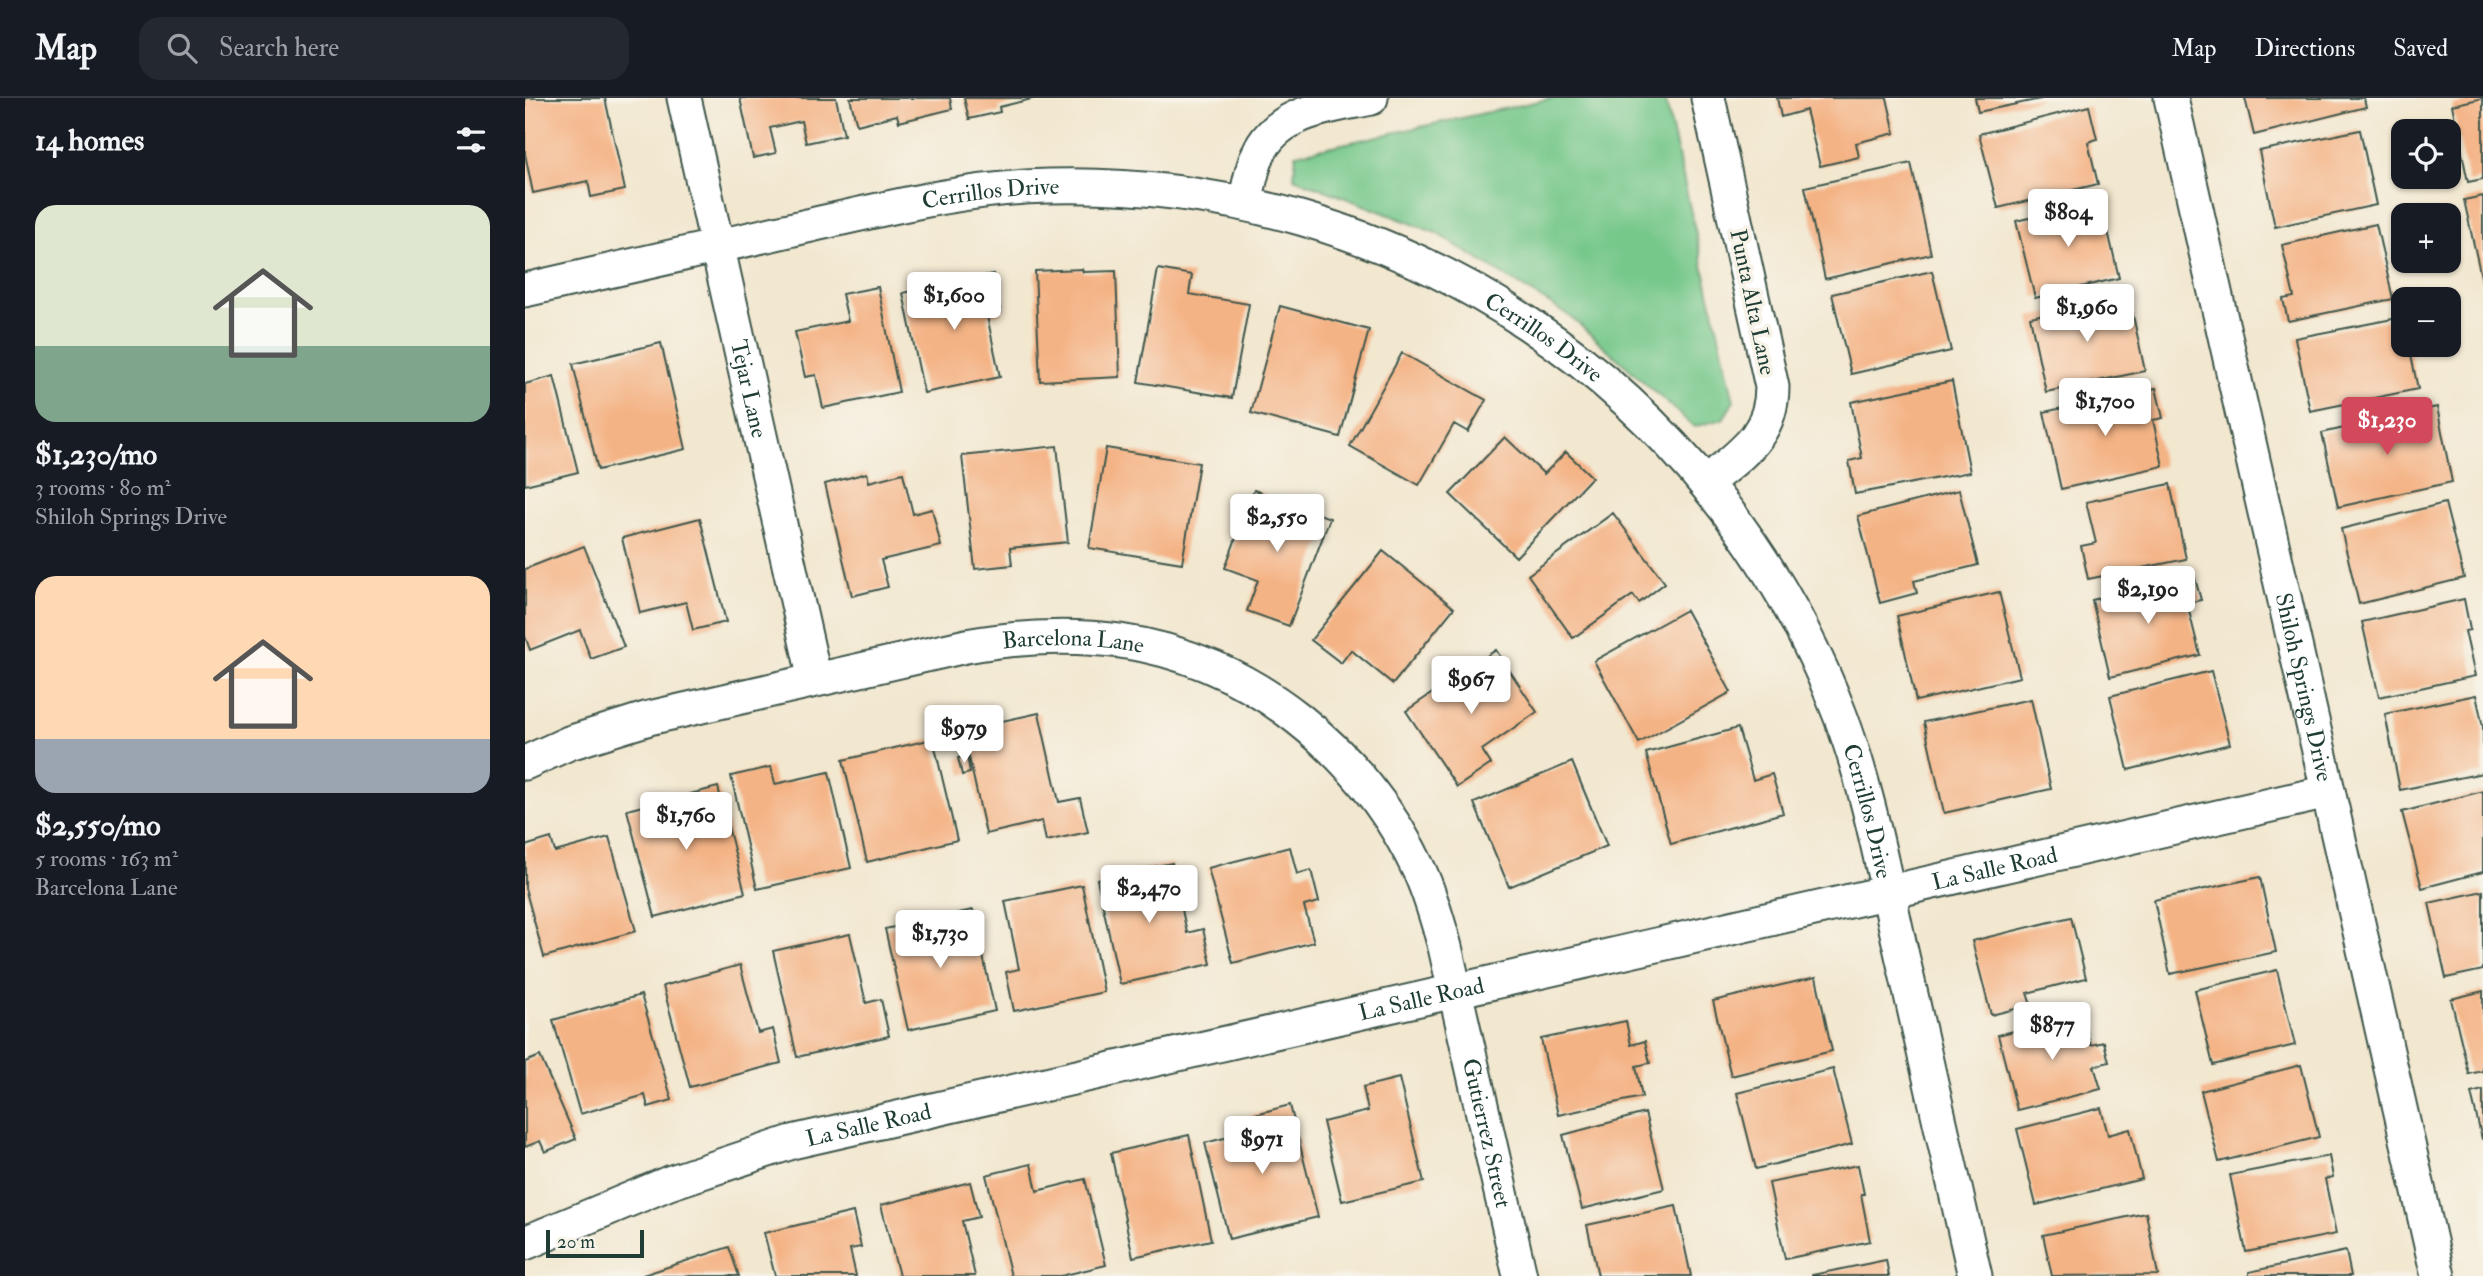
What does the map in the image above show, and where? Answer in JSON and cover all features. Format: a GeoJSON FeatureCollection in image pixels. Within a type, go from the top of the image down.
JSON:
{"type":"FeatureCollection","features":[{"type":"Feature","properties":{"kind":"street","name":"Tejar Lane"},"geometry":{"type":"LineString","coordinates":[[684,98],[814,680]]}},
{"type":"Feature","properties":{"kind":"street"},"geometry":{"type":"LineString","coordinates":[[1245,203],[1257,157],[1269,136],[1278,128],[1309,112],[1371,98]]}},
{"type":"Feature","properties":{"kind":"street","name":"Punta Alta Lane"},"geometry":{"type":"LineString","coordinates":[[1706,483],[1746,449],[1761,431],[1771,410],[1772,387],[1708,98]]}},
{"type":"Feature","properties":{"kind":"street","name":"Shiloh Springs Drive"},"geometry":{"type":"LineString","coordinates":[[2171,98],[2438,1276]]}},
{"type":"Feature","properties":{"kind":"street","name":"Cerrillos Drive"},"geometry":{"type":"LineString","coordinates":[[525,290],[897,206],[996,190],[1045,186],[1146,188],[1245,203],[1299,216],[1351,233],[1427,265],[1500,304],[1589,367],[1631,403],[1706,483],[1770,571],[1820,666],[1841,716],[1858,768],[1975,1276]]}},
{"type":"Feature","properties":{"kind":"street","name":"Barcelona Lane"},"geometry":{"type":"LineString","coordinates":[[525,763],[609,729],[966,646],[1044,636],[1122,641],[1173,654],[1234,678],[1268,697],[1310,728],[1357,774],[1381,805],[1420,873],[1434,909],[1455,990]]}},
{"type":"Feature","properties":{"kind":"street","name":"La Salle Road"},"geometry":{"type":"LineString","coordinates":[[525,1243],[669,1183],[792,1142],[2329,793]]}},
{"type":"Feature","properties":{"kind":"street","name":"Gutierrez Street"},"geometry":{"type":"LineString","coordinates":[[1455,990],[1520,1276]]}},
{"type":"Feature","properties":{"kind":"green space"},"geometry":{"type":"Polygon","coordinates":[[[1553,98],[1665,98],[1734,401],[1723,419],[1694,427],[1571,317],[1436,233],[1294,178],[1296,154],[1553,98]]]}},
{"type":"Feature","properties":{"kind":"building"},"geometry":{"type":"Polygon","coordinates":[[[525,98],[605,98],[625,190],[591,197],[588,181],[533,193],[525,154],[525,98]]]}},
{"type":"Feature","properties":{"kind":"building"},"geometry":{"type":"Polygon","coordinates":[[[740,98],[836,98],[844,135],[806,143],[801,121],[770,128],[776,153],[753,158],[740,98]]]}},
{"type":"Feature","properties":{"kind":"building"},"geometry":{"type":"Polygon","coordinates":[[[850,98],[950,98],[952,109],[899,122],[897,115],[857,125],[850,98]]]}},
{"type":"Feature","properties":{"kind":"building"},"geometry":{"type":"Polygon","coordinates":[[[964,98],[1032,99],[999,107],[1000,112],[969,119],[964,98]]]}},
{"type":"Feature","properties":{"kind":"building"},"geometry":{"type":"Polygon","coordinates":[[[1777,98],[1887,98],[1895,133],[1856,143],[1859,157],[1820,166],[1806,110],[1781,117],[1777,98]]]}},
{"type":"Feature","properties":{"kind":"building"},"geometry":{"type":"Polygon","coordinates":[[[1975,98],[2041,98],[2041,99],[1978,112],[1975,98]]]}},
{"type":"Feature","properties":{"kind":"building"},"geometry":{"type":"Polygon","coordinates":[[[2245,98],[2364,98],[2366,107],[2254,135],[2245,98]]]}},
{"type":"Feature","properties":{"kind":"building"},"geometry":{"type":"Polygon","coordinates":[[[2483,98],[2483,179],[2468,182],[2461,148],[2461,119],[2455,119],[2452,105],[2483,98]]]}},
{"type":"Feature","properties":{"kind":"building"},"geometry":{"type":"Polygon","coordinates":[[[2089,106],[2097,139],[2088,142],[2098,184],[1998,208],[1979,134],[2089,106]]]}},
{"type":"Feature","properties":{"kind":"building"},"geometry":{"type":"Polygon","coordinates":[[[2360,130],[2376,205],[2275,227],[2259,151],[2360,130]]]}},
{"type":"Feature","properties":{"kind":"building"},"geometry":{"type":"Polygon","coordinates":[[[1911,163],[1931,254],[1825,279],[1805,187],[1911,163]]]}},
{"type":"Feature","properties":{"kind":"building"},"geometry":{"type":"Polygon","coordinates":[[[2483,196],[2483,281],[2482,281],[2464,200],[2483,196]]]}},
{"type":"Feature","properties":{"kind":"building"},"geometry":{"type":"Polygon","coordinates":[[[2101,201],[2119,278],[2035,298],[2016,221],[2101,201]]]}},
{"type":"Feature","properties":{"kind":"building"},"geometry":{"type":"Polygon","coordinates":[[[2376,224],[2391,299],[2288,321],[2283,299],[2294,297],[2282,245],[2376,224]]]}},
{"type":"Feature","properties":{"kind":"building"},"geometry":{"type":"Polygon","coordinates":[[[1082,269],[1083,272],[1116,271],[1120,377],[1040,381],[1035,271],[1082,269]]]}},
{"type":"Feature","properties":{"kind":"building"},"geometry":{"type":"Polygon","coordinates":[[[1158,269],[1192,275],[1189,294],[1249,304],[1232,398],[1138,382],[1158,269]]]}},
{"type":"Feature","properties":{"kind":"building"},"geometry":{"type":"Polygon","coordinates":[[[1932,271],[1951,351],[1851,374],[1832,294],[1932,271]]]}},
{"type":"Feature","properties":{"kind":"building"},"geometry":{"type":"Polygon","coordinates":[[[993,274],[1001,313],[987,316],[1000,377],[924,393],[903,293],[993,274]]]}},
{"type":"Feature","properties":{"kind":"building"},"geometry":{"type":"Polygon","coordinates":[[[878,287],[899,392],[823,408],[816,375],[805,377],[795,332],[848,321],[842,294],[878,287]]]}},
{"type":"Feature","properties":{"kind":"building"},"geometry":{"type":"Polygon","coordinates":[[[2129,297],[2145,371],[2046,392],[2030,317],[2129,297]]]}},
{"type":"Feature","properties":{"kind":"building"},"geometry":{"type":"Polygon","coordinates":[[[1280,306],[1369,330],[1340,437],[1251,413],[1280,306]]]}},
{"type":"Feature","properties":{"kind":"building"},"geometry":{"type":"Polygon","coordinates":[[[2391,319],[2391,357],[2411,357],[2418,389],[2310,411],[2295,338],[2391,319]]]}},
{"type":"Feature","properties":{"kind":"building"},"geometry":{"type":"Polygon","coordinates":[[[661,343],[686,449],[598,470],[573,364],[661,343]]]}},
{"type":"Feature","properties":{"kind":"building"},"geometry":{"type":"Polygon","coordinates":[[[1402,353],[1486,400],[1468,432],[1454,424],[1419,485],[1350,446],[1402,353]]]}},
{"type":"Feature","properties":{"kind":"building"},"geometry":{"type":"Polygon","coordinates":[[[554,376],[578,472],[525,485],[525,384],[554,376]]]}},
{"type":"Feature","properties":{"kind":"building"},"geometry":{"type":"Polygon","coordinates":[[[1952,381],[1970,472],[1855,494],[1849,461],[1862,458],[1851,402],[1952,381]]]}},
{"type":"Feature","properties":{"kind":"building"},"geometry":{"type":"Polygon","coordinates":[[[2156,388],[2163,418],[2153,420],[2163,466],[2061,489],[2044,412],[2156,388]]]}},
{"type":"Feature","properties":{"kind":"building"},"geometry":{"type":"Polygon","coordinates":[[[2437,407],[2452,482],[2338,507],[2322,433],[2437,407]]]}},
{"type":"Feature","properties":{"kind":"building"},"geometry":{"type":"Polygon","coordinates":[[[1505,437],[1544,474],[1566,452],[1592,477],[1516,557],[1450,494],[1505,437]]]}},
{"type":"Feature","properties":{"kind":"building"},"geometry":{"type":"Polygon","coordinates":[[[1057,446],[1068,542],[1010,548],[1012,565],[975,569],[962,456],[1057,446]]]}},
{"type":"Feature","properties":{"kind":"building"},"geometry":{"type":"Polygon","coordinates":[[[1106,448],[1199,463],[1182,563],[1089,548],[1106,448]]]}},
{"type":"Feature","properties":{"kind":"building"},"geometry":{"type":"Polygon","coordinates":[[[867,473],[869,482],[903,473],[913,514],[932,509],[941,546],[881,560],[888,587],[852,596],[825,484],[867,473]]]}},
{"type":"Feature","properties":{"kind":"building"},"geometry":{"type":"Polygon","coordinates":[[[2170,484],[2186,559],[2088,579],[2081,546],[2096,543],[2086,502],[2170,484]]]}},
{"type":"Feature","properties":{"kind":"building"},"geometry":{"type":"Polygon","coordinates":[[[1254,490],[1330,518],[1289,626],[1247,611],[1258,580],[1225,568],[1254,490]]]}},
{"type":"Feature","properties":{"kind":"building"},"geometry":{"type":"Polygon","coordinates":[[[1959,490],[1978,565],[1914,581],[1917,593],[1880,603],[1858,516],[1959,490]]]}},
{"type":"Feature","properties":{"kind":"building"},"geometry":{"type":"Polygon","coordinates":[[[2445,503],[2464,578],[2359,604],[2341,529],[2445,503]]]}},
{"type":"Feature","properties":{"kind":"building"},"geometry":{"type":"Polygon","coordinates":[[[1613,513],[1665,583],[1639,603],[1633,595],[1573,638],[1528,575],[1613,513]]]}},
{"type":"Feature","properties":{"kind":"building"},"geometry":{"type":"Polygon","coordinates":[[[700,518],[726,622],[693,630],[686,602],[640,613],[622,538],[700,518]]]}},
{"type":"Feature","properties":{"kind":"building"},"geometry":{"type":"Polygon","coordinates":[[[584,546],[624,647],[591,659],[580,630],[530,650],[525,636],[525,569],[584,546]]]}},
{"type":"Feature","properties":{"kind":"building"},"geometry":{"type":"Polygon","coordinates":[[[1383,551],[1454,608],[1393,684],[1351,650],[1341,663],[1311,640],[1383,551]]]}},
{"type":"Feature","properties":{"kind":"building"},"geometry":{"type":"Polygon","coordinates":[[[2194,575],[2201,600],[2187,603],[2200,655],[2110,677],[2092,600],[2194,575]]]}},
{"type":"Feature","properties":{"kind":"building"},"geometry":{"type":"Polygon","coordinates":[[[1999,592],[2020,677],[1916,701],[1897,616],[1999,592]]]}},
{"type":"Feature","properties":{"kind":"building"},"geometry":{"type":"Polygon","coordinates":[[[2464,599],[2470,630],[2465,631],[2475,676],[2379,697],[2362,622],[2464,599]]]}},
{"type":"Feature","properties":{"kind":"building"},"geometry":{"type":"Polygon","coordinates":[[[1686,610],[1731,692],[1639,743],[1594,661],[1686,610]]]}},
{"type":"Feature","properties":{"kind":"building"},"geometry":{"type":"Polygon","coordinates":[[[1496,650],[1537,712],[1482,750],[1491,764],[1457,787],[1406,711],[1496,650]]]}},
{"type":"Feature","properties":{"kind":"building"},"geometry":{"type":"Polygon","coordinates":[[[2211,671],[2230,744],[2128,770],[2110,696],[2211,671]]]}},
{"type":"Feature","properties":{"kind":"building"},"geometry":{"type":"Polygon","coordinates":[[[2476,695],[2483,727],[2483,773],[2400,790],[2385,714],[2476,695]]]}},
{"type":"Feature","properties":{"kind":"building"},"geometry":{"type":"Polygon","coordinates":[[[2031,699],[2051,789],[1944,813],[1924,722],[2031,699]]]}},
{"type":"Feature","properties":{"kind":"building"},"geometry":{"type":"Polygon","coordinates":[[[1039,713],[1059,802],[1080,798],[1088,832],[1046,841],[1042,821],[986,834],[967,748],[988,744],[984,725],[1039,713]]]}},
{"type":"Feature","properties":{"kind":"building"},"geometry":{"type":"Polygon","coordinates":[[[1738,728],[1753,780],[1772,774],[1783,813],[1671,844],[1646,753],[1738,728]]]}},
{"type":"Feature","properties":{"kind":"building"},"geometry":{"type":"Polygon","coordinates":[[[933,739],[957,840],[867,862],[843,760],[933,739]]]}},
{"type":"Feature","properties":{"kind":"building"},"geometry":{"type":"Polygon","coordinates":[[[967,756],[970,773],[962,775],[958,758],[967,756]]]}},
{"type":"Feature","properties":{"kind":"building"},"geometry":{"type":"Polygon","coordinates":[[[1572,762],[1607,846],[1509,887],[1474,803],[1572,762]]]}},
{"type":"Feature","properties":{"kind":"building"},"geometry":{"type":"Polygon","coordinates":[[[771,767],[775,784],[829,772],[851,868],[757,889],[731,776],[771,767]]]}},
{"type":"Feature","properties":{"kind":"building"},"geometry":{"type":"Polygon","coordinates":[[[718,787],[745,893],[655,917],[627,810],[718,787]]]}},
{"type":"Feature","properties":{"kind":"building"},"geometry":{"type":"Polygon","coordinates":[[[2483,791],[2483,872],[2422,888],[2402,812],[2483,791]]]}},
{"type":"Feature","properties":{"kind":"building"},"geometry":{"type":"Polygon","coordinates":[[[609,837],[636,931],[544,957],[525,888],[525,846],[551,838],[555,852],[609,837]]]}},
{"type":"Feature","properties":{"kind":"building"},"geometry":{"type":"Polygon","coordinates":[[[1290,847],[1297,874],[1311,870],[1319,902],[1304,906],[1314,942],[1233,963],[1208,868],[1290,847]]]}},
{"type":"Feature","properties":{"kind":"building"},"geometry":{"type":"Polygon","coordinates":[[[1172,863],[1187,933],[1203,929],[1211,964],[1120,984],[1097,879],[1172,863]]]}},
{"type":"Feature","properties":{"kind":"building"},"geometry":{"type":"Polygon","coordinates":[[[2260,877],[2276,952],[2170,974],[2154,900],[2260,877]]]}},
{"type":"Feature","properties":{"kind":"building"},"geometry":{"type":"Polygon","coordinates":[[[1082,885],[1104,992],[1014,1011],[1006,972],[1019,969],[1005,901],[1082,885]]]}},
{"type":"Feature","properties":{"kind":"building"},"geometry":{"type":"Polygon","coordinates":[[[2483,891],[2483,970],[2446,978],[2429,903],[2483,891]]]}},
{"type":"Feature","properties":{"kind":"building"},"geometry":{"type":"Polygon","coordinates":[[[973,910],[995,1011],[908,1030],[885,929],[973,910]]]}},
{"type":"Feature","properties":{"kind":"building"},"geometry":{"type":"Polygon","coordinates":[[[2071,917],[2086,978],[2027,993],[2031,1005],[1991,1015],[1972,941],[2071,917]]]}},
{"type":"Feature","properties":{"kind":"building"},"geometry":{"type":"Polygon","coordinates":[[[850,934],[866,1003],[881,999],[889,1036],[797,1057],[773,951],[850,934]]]}},
{"type":"Feature","properties":{"kind":"building"},"geometry":{"type":"Polygon","coordinates":[[[740,965],[758,1033],[773,1029],[781,1063],[690,1087],[663,986],[740,965]]]}},
{"type":"Feature","properties":{"kind":"building"},"geometry":{"type":"Polygon","coordinates":[[[2277,970],[2295,1045],[2213,1065],[2195,990],[2277,970]]]}},
{"type":"Feature","properties":{"kind":"building"},"geometry":{"type":"Polygon","coordinates":[[[1816,977],[1832,1051],[1731,1076],[1713,1001],[1816,977]]]}},
{"type":"Feature","properties":{"kind":"building"},"geometry":{"type":"Polygon","coordinates":[[[2483,991],[2483,1071],[2469,1074],[2451,999],[2483,991]]]}},
{"type":"Feature","properties":{"kind":"building"},"geometry":{"type":"Polygon","coordinates":[[[641,995],[672,1100],[648,1107],[645,1095],[580,1114],[553,1020],[641,995]]]}},
{"type":"Feature","properties":{"kind":"building"},"geometry":{"type":"Polygon","coordinates":[[[2082,1014],[2091,1045],[2104,1042],[2109,1062],[2094,1066],[2101,1089],[2017,1110],[1998,1035],[2082,1014]]]}},
{"type":"Feature","properties":{"kind":"building"},"geometry":{"type":"Polygon","coordinates":[[[1626,1021],[1631,1045],[1645,1041],[1650,1063],[1636,1066],[1642,1097],[1558,1115],[1541,1039],[1626,1021]]]}},
{"type":"Feature","properties":{"kind":"building"},"geometry":{"type":"Polygon","coordinates":[[[540,1056],[576,1139],[545,1152],[540,1141],[525,1147],[525,1062],[540,1056]]]}},
{"type":"Feature","properties":{"kind":"building"},"geometry":{"type":"Polygon","coordinates":[[[2301,1065],[2319,1137],[2219,1162],[2201,1091],[2301,1065]]]}},
{"type":"Feature","properties":{"kind":"building"},"geometry":{"type":"Polygon","coordinates":[[[1833,1069],[1852,1144],[1756,1169],[1737,1093],[1833,1069]]]}},
{"type":"Feature","properties":{"kind":"building"},"geometry":{"type":"Polygon","coordinates":[[[1399,1078],[1424,1182],[1342,1201],[1323,1122],[1368,1111],[1363,1087],[1399,1078]]]}},
{"type":"Feature","properties":{"kind":"building"},"geometry":{"type":"Polygon","coordinates":[[[2483,1090],[2483,1139],[2482,1139],[2471,1093],[2483,1090]]]}},
{"type":"Feature","properties":{"kind":"building"},"geometry":{"type":"Polygon","coordinates":[[[1290,1105],[1318,1217],[1229,1239],[1205,1143],[1252,1131],[1248,1116],[1290,1105]]]}},
{"type":"Feature","properties":{"kind":"building"},"geometry":{"type":"Polygon","coordinates":[[[2101,1108],[2108,1135],[2130,1129],[2142,1179],[2036,1205],[2017,1129],[2101,1108]]]}},
{"type":"Feature","properties":{"kind":"building"},"geometry":{"type":"Polygon","coordinates":[[[1645,1113],[1664,1189],[1582,1209],[1563,1135],[1645,1113]]]}},
{"type":"Feature","properties":{"kind":"building"},"geometry":{"type":"Polygon","coordinates":[[[1189,1135],[1211,1240],[1133,1257],[1111,1153],[1189,1135]]]}},
{"type":"Feature","properties":{"kind":"building"},"geometry":{"type":"Polygon","coordinates":[[[2329,1156],[2333,1177],[2325,1179],[2336,1234],[2246,1252],[2230,1175],[2329,1156]]]}},
{"type":"Feature","properties":{"kind":"building"},"geometry":{"type":"Polygon","coordinates":[[[1031,1164],[1037,1191],[1085,1179],[1106,1265],[1061,1276],[1011,1276],[986,1175],[1031,1164]]]}},
{"type":"Feature","properties":{"kind":"building"},"geometry":{"type":"Polygon","coordinates":[[[1858,1165],[1870,1241],[1785,1259],[1769,1183],[1858,1165]]]}},
{"type":"Feature","properties":{"kind":"building"},"geometry":{"type":"Polygon","coordinates":[[[970,1182],[979,1217],[962,1221],[975,1276],[899,1276],[881,1205],[970,1182]]]}},
{"type":"Feature","properties":{"kind":"building"},"geometry":{"type":"Polygon","coordinates":[[[1676,1206],[1691,1276],[1598,1276],[1587,1225],[1676,1206]]]}},
{"type":"Feature","properties":{"kind":"building"},"geometry":{"type":"Polygon","coordinates":[[[853,1212],[861,1247],[850,1249],[856,1276],[775,1276],[764,1233],[853,1212]]]}},
{"type":"Feature","properties":{"kind":"building"},"geometry":{"type":"Polygon","coordinates":[[[2146,1213],[2158,1275],[2052,1276],[2043,1235],[2146,1213]]]}},
{"type":"Feature","properties":{"kind":"building"},"geometry":{"type":"Polygon","coordinates":[[[729,1247],[739,1276],[643,1275],[729,1247]]]}},
{"type":"Feature","properties":{"kind":"building"},"geometry":{"type":"Polygon","coordinates":[[[2346,1251],[2351,1276],[2249,1276],[2249,1272],[2346,1251]]]}},
{"type":"Feature","properties":{"kind":"building"},"geometry":{"type":"Polygon","coordinates":[[[1886,1260],[1889,1276],[1812,1276],[1812,1275],[1886,1260]]]}}]}
